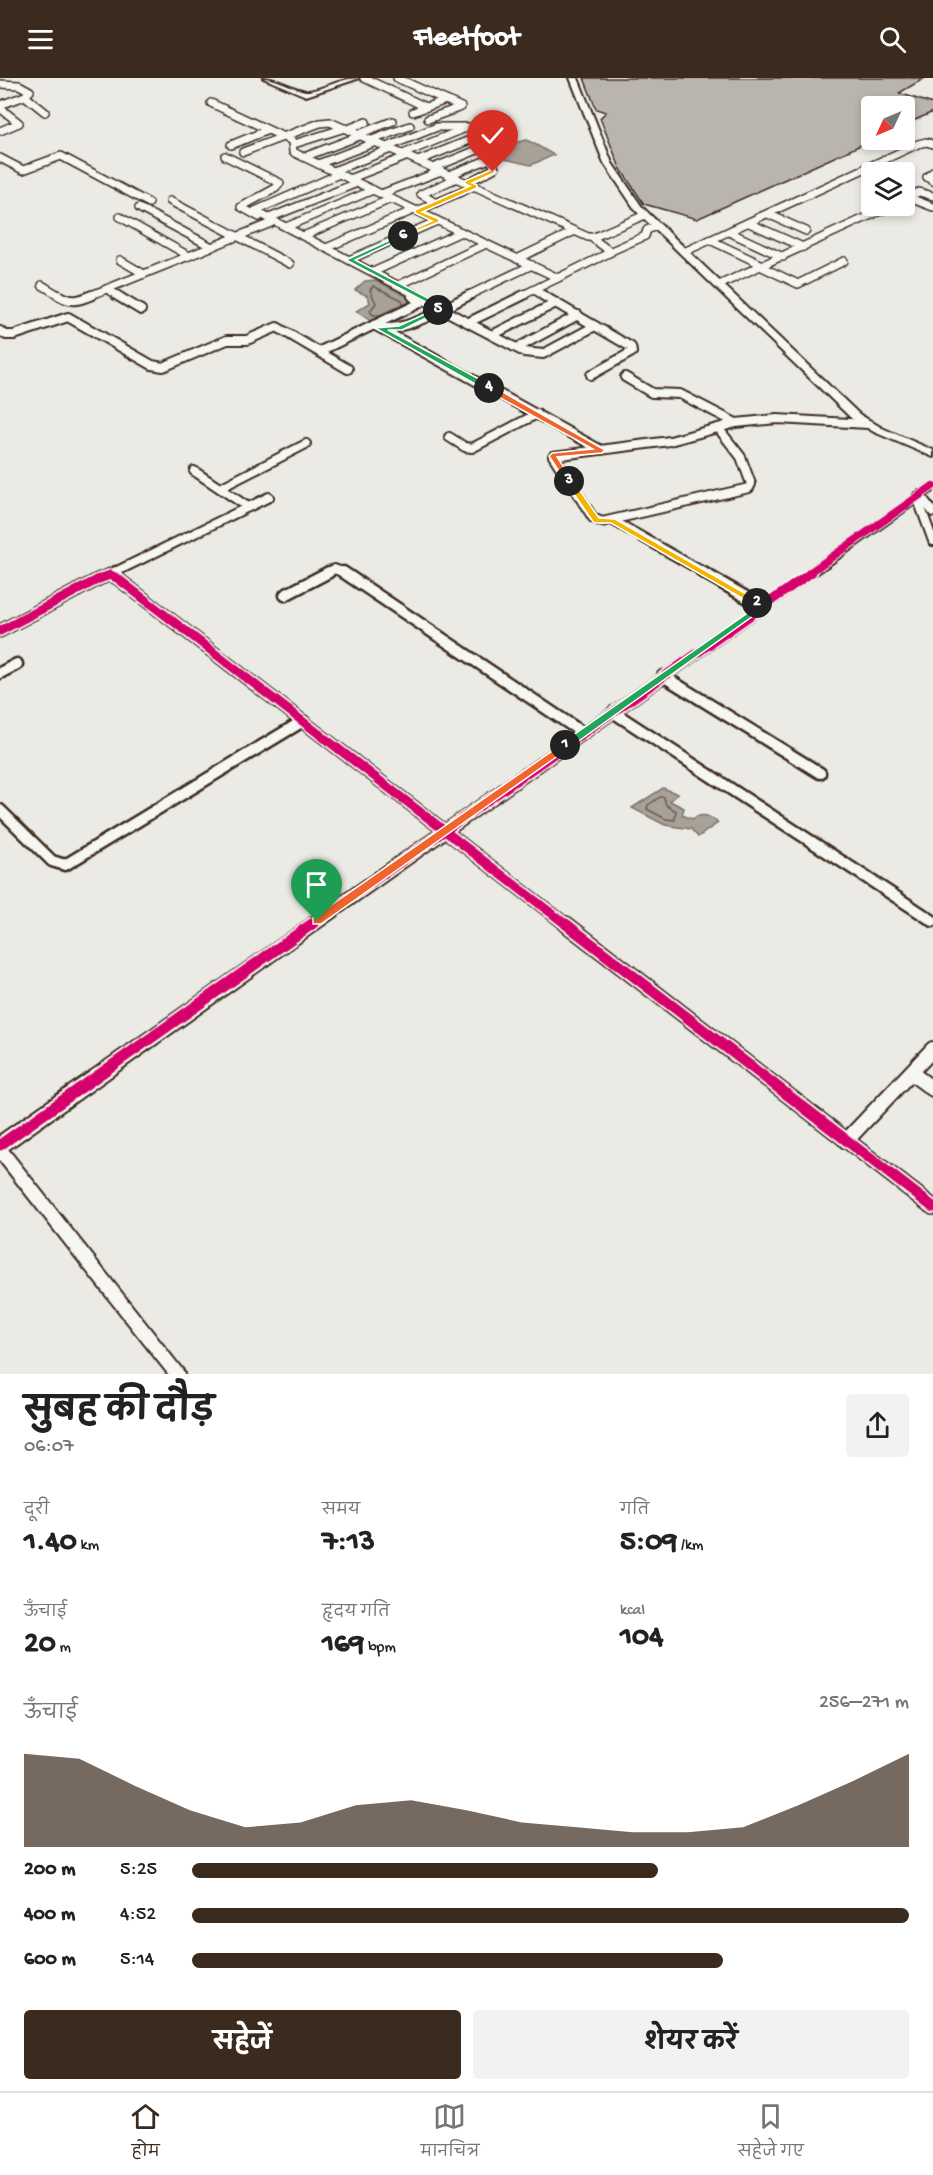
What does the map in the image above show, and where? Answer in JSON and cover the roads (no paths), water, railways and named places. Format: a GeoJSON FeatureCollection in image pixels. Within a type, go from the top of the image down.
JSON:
{"type":"FeatureCollection","features":[{"type":"Feature","properties":{"kind":"street"},"geometry":{"type":"LineString","coordinates":[[267,78],[306,94],[356,78]]}},
{"type":"Feature","properties":{"kind":"street"},"geometry":{"type":"LineString","coordinates":[[364,78],[426,107]]}},
{"type":"Feature","properties":{"kind":"street"},"geometry":{"type":"LineString","coordinates":[[397,78],[461,107],[428,118]]}},
{"type":"Feature","properties":{"kind":"street"},"geometry":{"type":"LineString","coordinates":[[574,78],[598,146],[630,197],[645,215],[845,407],[868,424],[933,454]]}},
{"type":"Feature","properties":{"kind":"street"},"geometry":{"type":"LineString","coordinates":[[0,84],[19,85],[29,89],[30,92],[0,106],[19,123],[0,131]]}},
{"type":"Feature","properties":{"kind":"street"},"geometry":{"type":"LineString","coordinates":[[25,96],[45,112]]}},
{"type":"Feature","properties":{"kind":"street"},"geometry":{"type":"LineString","coordinates":[[413,112],[446,100]]}},
{"type":"Feature","properties":{"kind":"street"},"geometry":{"type":"LineString","coordinates":[[211,103],[294,144],[366,122]]}},
{"type":"Feature","properties":{"kind":"street"},"geometry":{"type":"LineString","coordinates":[[304,157],[393,121]]}},
{"type":"Feature","properties":{"kind":"street"},"geometry":{"type":"LineString","coordinates":[[243,152],[323,122],[332,123],[592,238],[611,251]]}},
{"type":"Feature","properties":{"kind":"street"},"geometry":{"type":"LineString","coordinates":[[318,164],[410,126]]}},
{"type":"Feature","properties":{"kind":"street"},"geometry":{"type":"LineString","coordinates":[[349,179],[473,126]]}},
{"type":"Feature","properties":{"kind":"street"},"geometry":{"type":"LineString","coordinates":[[467,183],[495,170],[479,129],[473,126],[437,127],[255,211],[270,221],[286,227],[531,354],[543,354],[595,326]]}},
{"type":"Feature","properties":{"kind":"street"},"geometry":{"type":"LineString","coordinates":[[231,145],[268,130]]}},
{"type":"Feature","properties":{"kind":"street"},"geometry":{"type":"LineString","coordinates":[[418,161],[482,135]]}},
{"type":"Feature","properties":{"kind":"street"},"geometry":{"type":"LineString","coordinates":[[684,252],[921,143],[933,144]]}},
{"type":"Feature","properties":{"kind":"street"},"geometry":{"type":"LineString","coordinates":[[294,144],[292,151],[558,278]]}},
{"type":"Feature","properties":{"kind":"street"},"geometry":{"type":"LineString","coordinates":[[434,168],[487,146]]}},
{"type":"Feature","properties":{"kind":"street"},"geometry":{"type":"LineString","coordinates":[[0,158],[23,170],[51,158],[62,156],[149,202]]}},
{"type":"Feature","properties":{"kind":"street"},"geometry":{"type":"LineString","coordinates":[[225,156],[280,183],[276,188],[241,207],[420,301],[376,327],[320,351]]}},
{"type":"Feature","properties":{"kind":"street"},"geometry":{"type":"LineString","coordinates":[[449,175],[492,158]]}},
{"type":"Feature","properties":{"kind":"street"},"geometry":{"type":"LineString","coordinates":[[381,194],[441,171]]}},
{"type":"Feature","properties":{"kind":"street"},"geometry":{"type":"LineString","coordinates":[[915,194],[933,183],[927,177],[933,172]]}},
{"type":"Feature","properties":{"kind":"street"},"geometry":{"type":"LineString","coordinates":[[436,203],[421,194],[457,178]]}},
{"type":"Feature","properties":{"kind":"street"},"geometry":{"type":"LineString","coordinates":[[42,285],[71,302],[238,237],[357,183]]}},
{"type":"Feature","properties":{"kind":"street"},"geometry":{"type":"LineString","coordinates":[[326,248],[475,186]]}},
{"type":"Feature","properties":{"kind":"street"},"geometry":{"type":"LineString","coordinates":[[286,227],[373,190]]}},
{"type":"Feature","properties":{"kind":"street"},"geometry":{"type":"LineString","coordinates":[[921,192],[933,196]]}},
{"type":"Feature","properties":{"kind":"street"},"geometry":{"type":"LineString","coordinates":[[303,236],[392,199]]}},
{"type":"Feature","properties":{"kind":"street"},"geometry":{"type":"LineString","coordinates":[[170,201],[290,264]]}},
{"type":"Feature","properties":{"kind":"street"},"geometry":{"type":"LineString","coordinates":[[915,201],[933,207]]}},
{"type":"Feature","properties":{"kind":"street"},"geometry":{"type":"LineString","coordinates":[[139,208],[212,247]]}},
{"type":"Feature","properties":{"kind":"street"},"geometry":{"type":"LineString","coordinates":[[768,214],[806,231]]}},
{"type":"Feature","properties":{"kind":"street"},"geometry":{"type":"LineString","coordinates":[[592,238],[645,215]]}},
{"type":"Feature","properties":{"kind":"street"},"geometry":{"type":"LineString","coordinates":[[719,285],[869,216]]}},
{"type":"Feature","properties":{"kind":"street"},"geometry":{"type":"LineString","coordinates":[[120,217],[189,256]]}},
{"type":"Feature","properties":{"kind":"street"},"geometry":{"type":"LineString","coordinates":[[350,260],[437,221]]}},
{"type":"Feature","properties":{"kind":"street"},"geometry":{"type":"LineString","coordinates":[[749,223],[802,247]]}},
{"type":"Feature","properties":{"kind":"street"},"geometry":{"type":"LineString","coordinates":[[469,322],[645,236],[647,230],[656,226]]}},
{"type":"Feature","properties":{"kind":"street"},"geometry":{"type":"LineString","coordinates":[[517,258],[575,231]]}},
{"type":"Feature","properties":{"kind":"street"},"geometry":{"type":"LineString","coordinates":[[373,272],[461,232]]}},
{"type":"Feature","properties":{"kind":"street"},"geometry":{"type":"LineString","coordinates":[[729,232],[783,257]]}},
{"type":"Feature","properties":{"kind":"street"},"geometry":{"type":"LineString","coordinates":[[710,240],[798,284],[844,261]]}},
{"type":"Feature","properties":{"kind":"street"},"geometry":{"type":"LineString","coordinates":[[399,285],[486,244]]}},
{"type":"Feature","properties":{"kind":"street"},"geometry":{"type":"LineString","coordinates":[[120,260],[144,274]]}},
{"type":"Feature","properties":{"kind":"street"},"geometry":{"type":"LineString","coordinates":[[376,327],[400,328],[532,265]]}},
{"type":"Feature","properties":{"kind":"street"},"geometry":{"type":"LineString","coordinates":[[107,289],[141,310]]}},
{"type":"Feature","properties":{"kind":"street"},"geometry":{"type":"LineString","coordinates":[[534,290],[627,344],[632,352],[591,375]]}},
{"type":"Feature","properties":{"kind":"street"},"geometry":{"type":"LineString","coordinates":[[492,335],[556,303]]}},
{"type":"Feature","properties":{"kind":"street"},"geometry":{"type":"LineString","coordinates":[[517,348],[578,315]]}},
{"type":"Feature","properties":{"kind":"street"},"geometry":{"type":"LineString","coordinates":[[0,331],[6,335],[14,335],[68,316],[152,365],[163,368],[227,340],[247,340],[277,327],[348,369]]}},
{"type":"Feature","properties":{"kind":"street"},"geometry":{"type":"LineString","coordinates":[[376,327],[602,450]]}},
{"type":"Feature","properties":{"kind":"street"},"geometry":{"type":"LineString","coordinates":[[625,377],[652,393],[680,394],[736,423]]}},
{"type":"Feature","properties":{"kind":"street"},"geometry":{"type":"LineString","coordinates":[[449,437],[465,447],[472,448],[537,414]]}},
{"type":"Feature","properties":{"kind":"street"},"geometry":{"type":"LineString","coordinates":[[719,429],[741,457],[751,484],[749,488],[602,522],[593,518],[553,456],[558,453],[677,440],[736,423],[777,419],[868,424]]}},
{"type":"Feature","properties":{"kind":"street"},"geometry":{"type":"LineString","coordinates":[[220,488],[306,444]]}},
{"type":"Feature","properties":{"kind":"street"},"geometry":{"type":"LineString","coordinates":[[194,471],[248,507]]}},
{"type":"Feature","properties":{"kind":"street"},"geometry":{"type":"LineString","coordinates":[[0,1145],[933,486]]}},
{"type":"Feature","properties":{"kind":"street"},"geometry":{"type":"LineString","coordinates":[[918,496],[933,512]]}},
{"type":"Feature","properties":{"kind":"street"},"geometry":{"type":"LineString","coordinates":[[918,496],[933,541]]}},
{"type":"Feature","properties":{"kind":"street"},"geometry":{"type":"LineString","coordinates":[[0,631],[99,579],[110,576],[269,497]]}},
{"type":"Feature","properties":{"kind":"street"},"geometry":{"type":"LineString","coordinates":[[612,520],[762,606]]}},
{"type":"Feature","properties":{"kind":"street"},"geometry":{"type":"LineString","coordinates":[[285,595],[334,569],[340,570],[584,733]]}},
{"type":"Feature","properties":{"kind":"street"},"geometry":{"type":"LineString","coordinates":[[110,576],[303,721],[443,832],[933,1208]]}},
{"type":"Feature","properties":{"kind":"street"},"geometry":{"type":"LineString","coordinates":[[0,673],[17,664]]}},
{"type":"Feature","properties":{"kind":"street"},"geometry":{"type":"LineString","coordinates":[[663,676],[820,773]]}},
{"type":"Feature","properties":{"kind":"street"},"geometry":{"type":"LineString","coordinates":[[613,712],[933,921]]}},
{"type":"Feature","properties":{"kind":"street"},"geometry":{"type":"LineString","coordinates":[[0,810],[52,861],[65,865],[303,721]]}},
{"type":"Feature","properties":{"kind":"street"},"geometry":{"type":"LineString","coordinates":[[846,1141],[933,1049]]}},
{"type":"Feature","properties":{"kind":"street"},"geometry":{"type":"LineString","coordinates":[[910,1073],[933,1089]]}},
{"type":"Feature","properties":{"kind":"street"},"geometry":{"type":"LineString","coordinates":[[0,1150],[177,1374]]}},
{"type":"Feature","properties":{"kind":"water"},"geometry":{"type":"Polygon","coordinates":[[[526,140],[554,155],[531,165],[505,159],[497,147],[526,140]]]}},
{"type":"Feature","properties":{"kind":"water"},"geometry":{"type":"Polygon","coordinates":[[[376,280],[414,300],[413,306],[372,322],[356,311],[370,303],[368,296],[355,290],[365,281],[376,280]]]}},
{"type":"Feature","properties":{"kind":"water"},"geometry":{"type":"Polygon","coordinates":[[[663,788],[678,794],[670,801],[684,808],[682,815],[692,819],[705,816],[718,823],[698,837],[691,829],[665,825],[632,808],[663,788]]]}}]}
